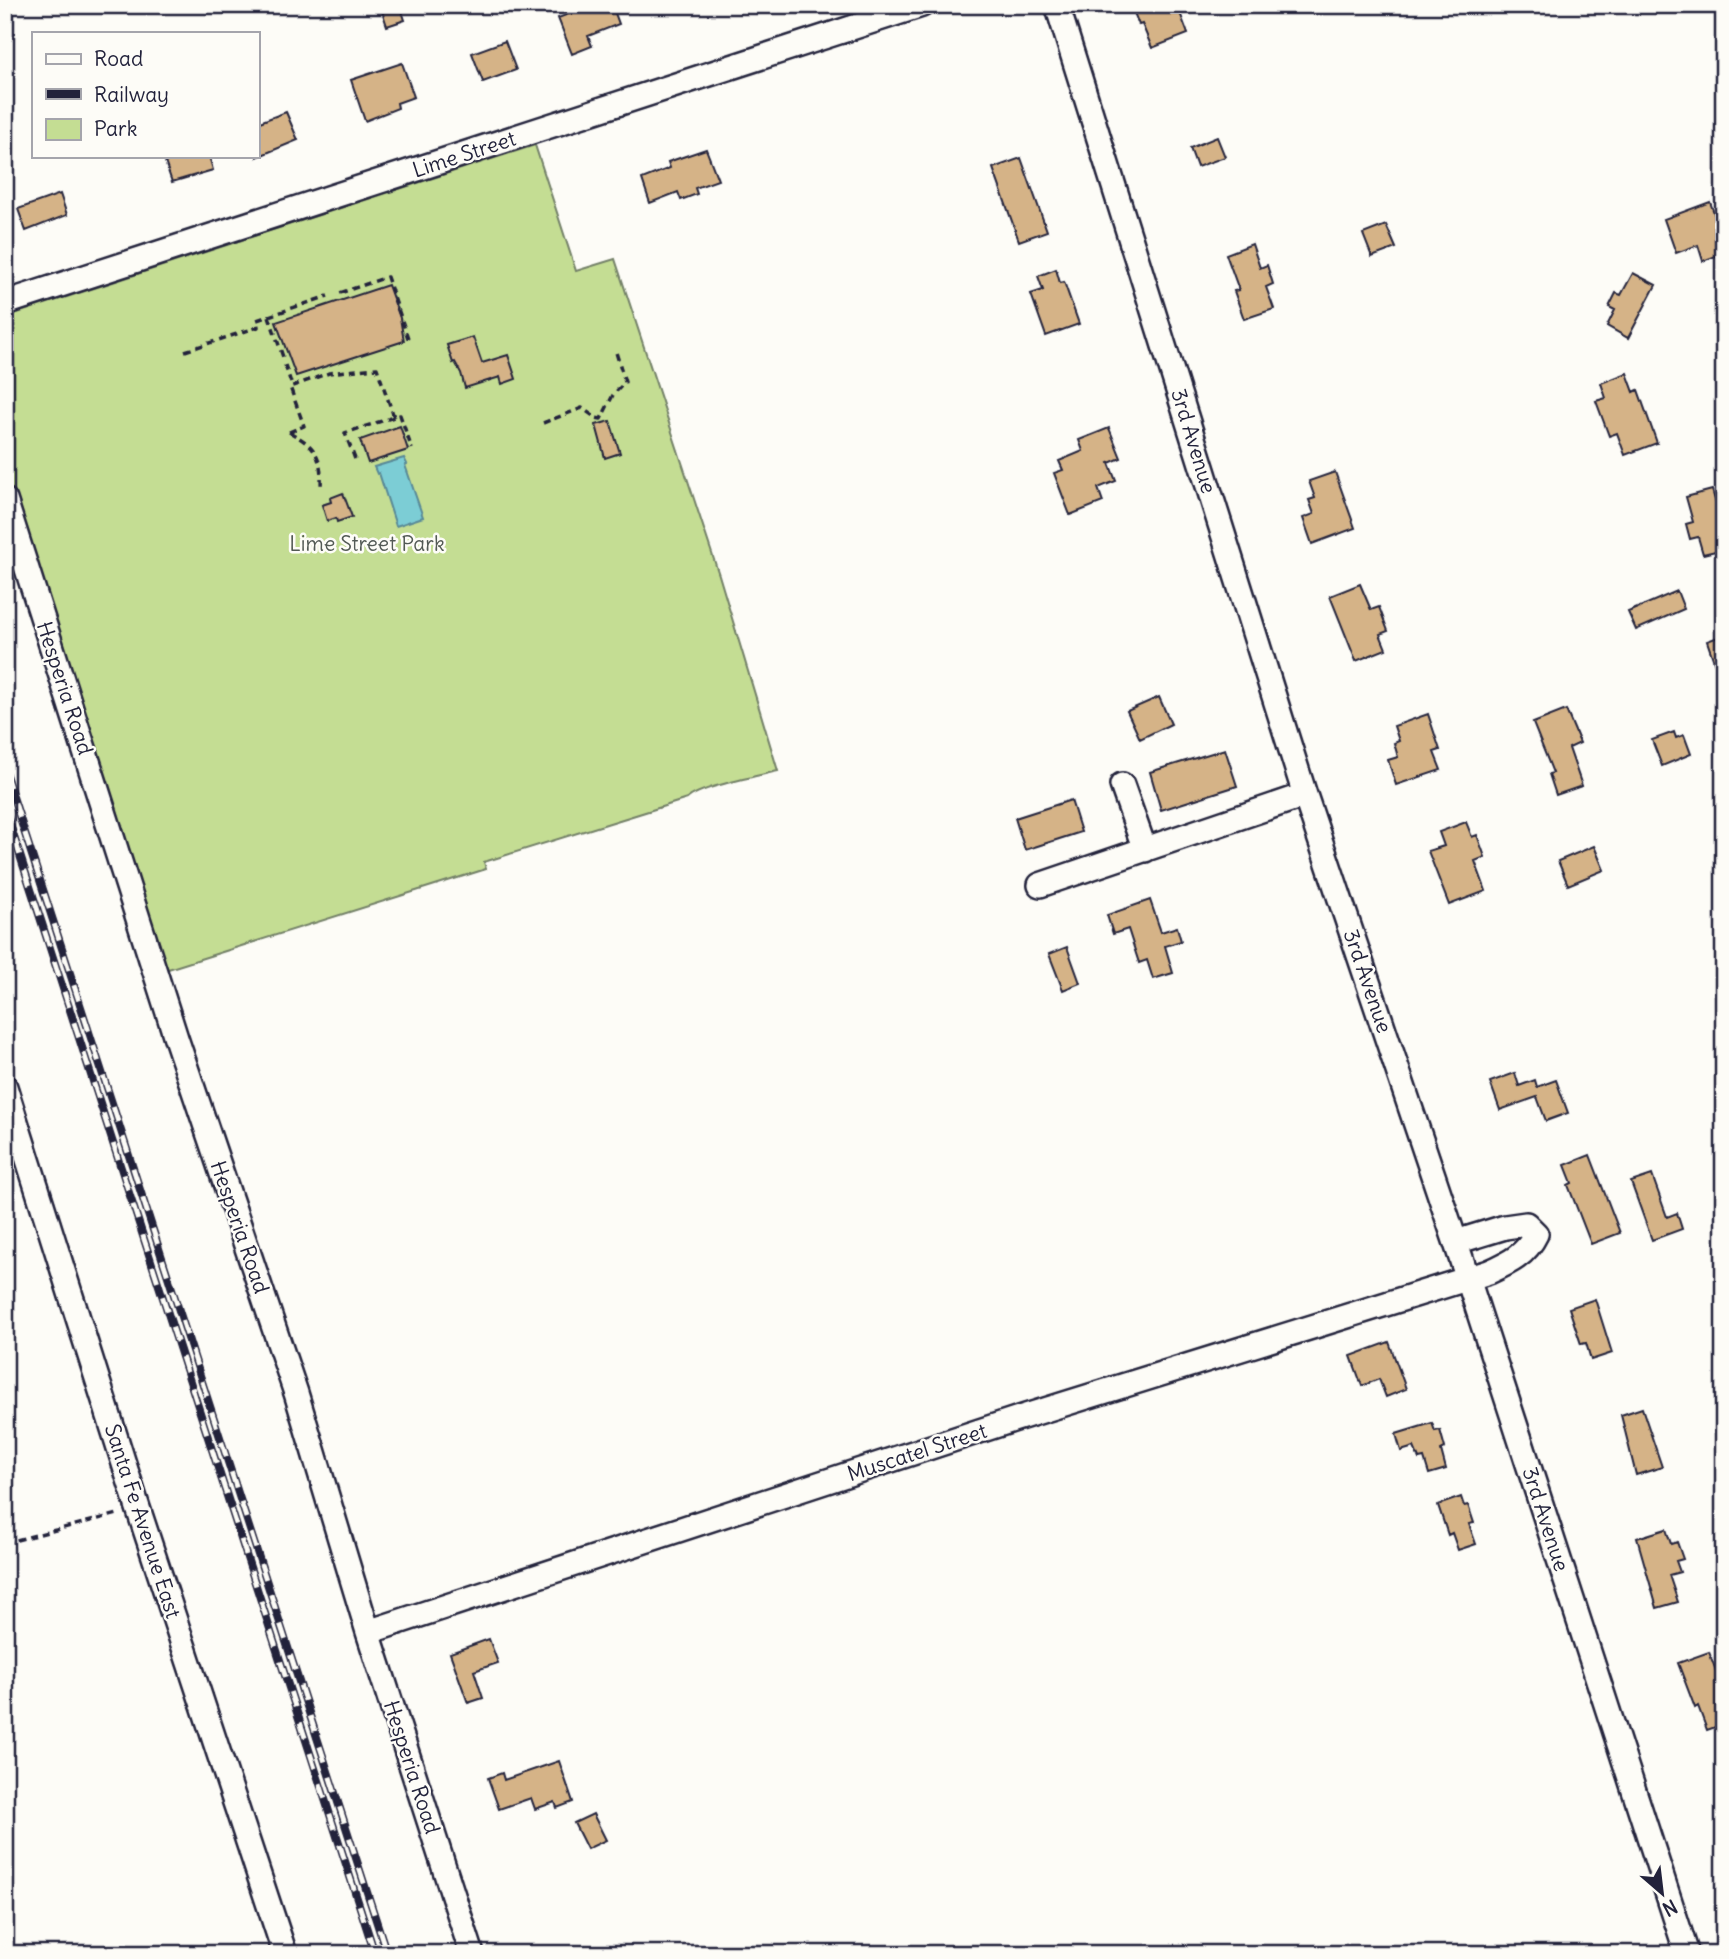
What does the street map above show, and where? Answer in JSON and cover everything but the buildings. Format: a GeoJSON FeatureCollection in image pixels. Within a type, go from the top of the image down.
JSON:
{"type":"FeatureCollection","features":[{"type":"Feature","properties":{"kind":"street","name":"Lime Street"},"geometry":{"type":"LineString","coordinates":[[5,303],[922,5]]}},
{"type":"Feature","properties":{"kind":"street","name":"3rd Avenue"},"geometry":{"type":"LineString","coordinates":[[1057,5],[1305,795],[1468,1279],[1687,1954]]}},
{"type":"Feature","properties":{"kind":"street","name":"Hesperia Road"},"geometry":{"type":"LineString","coordinates":[[5,500],[176,1038],[296,1393],[368,1632],[472,1954]]}},
{"type":"Feature","properties":{"kind":"street"},"geometry":{"type":"LineString","coordinates":[[1122,785],[1144,849]]}},
{"type":"Feature","properties":{"kind":"street"},"geometry":{"type":"LineString","coordinates":[[1040,885],[1305,795]]}},
{"type":"Feature","properties":{"kind":"street","name":"Santa Fe Avenue East"},"geometry":{"type":"LineString","coordinates":[[5,1087],[138,1508],[285,1954]]}},
{"type":"Feature","properties":{"kind":"street","name":"Muscatel Street"},"geometry":{"type":"LineString","coordinates":[[368,1632],[1016,1419],[1468,1279],[1510,1263],[1530,1248],[1536,1234],[1526,1224],[1505,1227],[1455,1242]]}},
{"type":"Feature","properties":{"kind":"path"},"geometry":{"type":"LineString","coordinates":[[340,293],[387,277],[409,341]]}},
{"type":"Feature","properties":{"kind":"path"},"geometry":{"type":"LineString","coordinates":[[186,351],[258,327],[257,320],[327,296]]}},
{"type":"Feature","properties":{"kind":"path"},"geometry":{"type":"LineString","coordinates":[[269,316],[283,357]]}},
{"type":"Feature","properties":{"kind":"path"},"geometry":{"type":"LineString","coordinates":[[543,423],[583,408],[601,419],[613,395],[625,382],[615,349]]}},
{"type":"Feature","properties":{"kind":"path"},"geometry":{"type":"LineString","coordinates":[[285,365],[304,426],[289,432],[309,444],[316,453],[321,466],[321,490]]}},
{"type":"Feature","properties":{"kind":"path"},"geometry":{"type":"LineString","coordinates":[[292,386],[329,373],[377,368],[394,417]]}},
{"type":"Feature","properties":{"kind":"path"},"geometry":{"type":"LineString","coordinates":[[355,459],[345,433],[400,415],[412,449]]}},
{"type":"Feature","properties":{"kind":"path"},"geometry":{"type":"LineString","coordinates":[[5,1544],[138,1508]]}},
{"type":"Feature","properties":{"kind":"green space","name":"Lime Street Park"},"geometry":{"type":"Polygon","coordinates":[[[535,145],[576,271],[615,259],[719,575],[778,771],[716,786],[687,799],[484,862],[486,869],[165,970],[7,480],[5,317],[535,145]]]}},
{"type":"Feature","properties":{"kind":"water"},"geometry":{"type":"Polygon","coordinates":[[[404,458],[423,517],[396,526],[379,473],[377,474],[374,467],[404,458]]]}},
{"type":"Feature","properties":{"kind":"railway"},"geometry":{"type":"LineString","coordinates":[[5,772],[387,1954]]}},
{"type":"Feature","properties":{"kind":"railway"},"geometry":{"type":"LineString","coordinates":[[5,809],[375,1954]]}}]}
